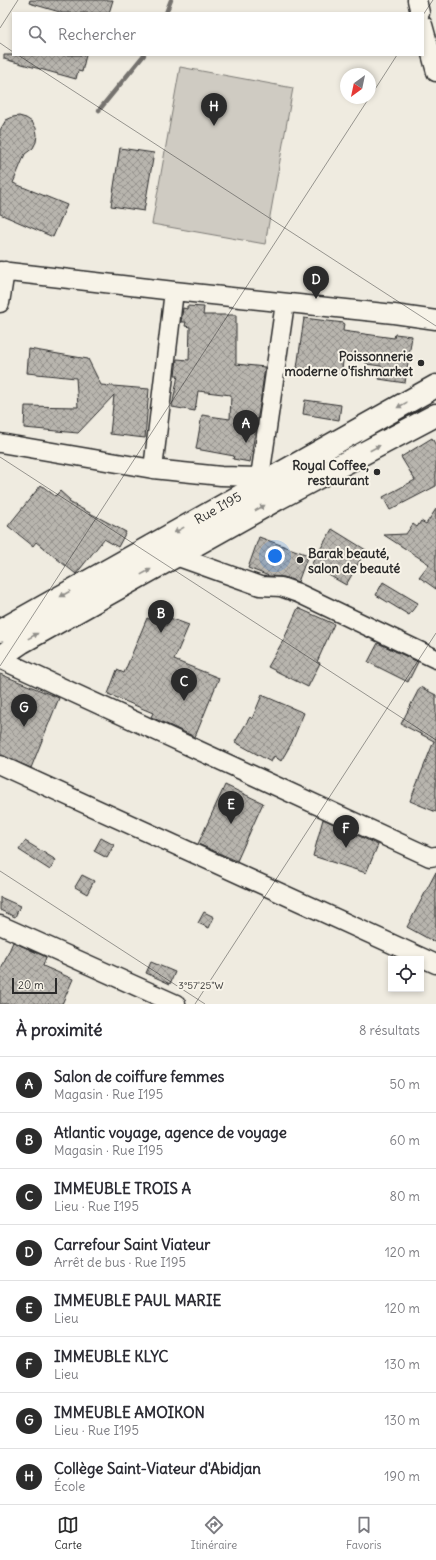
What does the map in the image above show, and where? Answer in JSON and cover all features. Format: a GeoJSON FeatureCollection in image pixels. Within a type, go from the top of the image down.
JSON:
{"type":"FeatureCollection","features":[{"type":"Feature","properties":{"kind":"main road","name":"Rue I195"},"geometry":{"type":"LineString","coordinates":[[0,631],[268,486],[436,386]]}},
{"type":"Feature","properties":{"kind":"main road","name":"Rue I195"},"geometry":{"type":"LineString","coordinates":[[0,658],[22,642],[176,556],[268,486],[436,415]]}},
{"type":"Feature","properties":{"kind":"street"},"geometry":{"type":"LineString","coordinates":[[417,0],[420,12]]}},
{"type":"Feature","properties":{"kind":"street"},"geometry":{"type":"LineString","coordinates":[[424,29],[436,72]]}},
{"type":"Feature","properties":{"kind":"street"},"geometry":{"type":"LineString","coordinates":[[0,303],[3,271],[436,320]]}},
{"type":"Feature","properties":{"kind":"street"},"geometry":{"type":"LineString","coordinates":[[153,469],[174,291]]}},
{"type":"Feature","properties":{"kind":"street"},"geometry":{"type":"LineString","coordinates":[[0,443],[153,469],[221,476],[268,486],[285,303]]}},
{"type":"Feature","properties":{"kind":"street"},"geometry":{"type":"LineString","coordinates":[[176,556],[260,586],[281,587],[298,593],[436,659]]}},
{"type":"Feature","properties":{"kind":"street"},"geometry":{"type":"LineString","coordinates":[[0,658],[430,857],[436,856]]}},
{"type":"Feature","properties":{"kind":"street"},"geometry":{"type":"LineString","coordinates":[[0,765],[436,964]]}},
{"type":"Feature","properties":{"kind":"street"},"geometry":{"type":"LineString","coordinates":[[0,925],[176,1004]]}},
{"type":"Feature","properties":{"kind":"shaded area"},"geometry":{"type":"Polygon","coordinates":[[[180,67],[293,88],[265,244],[152,224],[180,67]]]}},
{"type":"Feature","properties":{"kind":"building"},"geometry":{"type":"Polygon","coordinates":[[[30,0],[113,0],[109,12],[60,12],[29,3],[30,0]]]}},
{"type":"Feature","properties":{"kind":"building"},"geometry":{"type":"Polygon","coordinates":[[[4,55],[86,56],[82,72],[78,71],[76,79],[4,59],[4,55]]]}},
{"type":"Feature","properties":{"kind":"building"},"geometry":{"type":"Polygon","coordinates":[[[19,116],[32,122],[36,128],[37,135],[33,148],[25,154],[13,183],[67,205],[53,237],[0,214],[0,130],[6,120],[19,116]]]}},
{"type":"Feature","properties":{"kind":"building"},"geometry":{"type":"Polygon","coordinates":[[[120,148],[154,153],[144,211],[111,206],[120,148]]]}},
{"type":"Feature","properties":{"kind":"building"},"geometry":{"type":"Polygon","coordinates":[[[187,306],[204,307],[203,315],[236,315],[236,364],[265,367],[250,462],[233,459],[234,456],[196,449],[202,415],[230,419],[231,395],[198,391],[195,411],[172,407],[178,375],[175,375],[177,359],[189,360],[190,327],[185,326],[186,322],[181,322],[183,308],[187,309],[187,306]]]}},
{"type":"Feature","properties":{"kind":"building"},"geometry":{"type":"Polygon","coordinates":[[[304,318],[344,323],[343,331],[394,338],[395,334],[412,336],[405,383],[379,379],[381,366],[366,364],[367,359],[344,356],[341,374],[297,368],[304,318]]]}},
{"type":"Feature","properties":{"kind":"building"},"geometry":{"type":"Polygon","coordinates":[[[29,349],[88,359],[101,385],[149,389],[145,438],[110,434],[114,395],[78,433],[24,428],[25,406],[78,407],[76,378],[27,373],[29,349]]]}},
{"type":"Feature","properties":{"kind":"building"},"geometry":{"type":"Polygon","coordinates":[[[305,400],[341,405],[339,420],[303,414],[305,400]]]}},
{"type":"Feature","properties":{"kind":"building"},"geometry":{"type":"Polygon","coordinates":[[[432,438],[436,446],[436,486],[390,510],[383,497],[415,480],[401,457],[432,438]]]}},
{"type":"Feature","properties":{"kind":"building"},"geometry":{"type":"Polygon","coordinates":[[[41,485],[55,496],[60,491],[70,500],[69,502],[126,532],[118,547],[104,539],[76,574],[36,542],[33,546],[8,526],[41,485]]]}},
{"type":"Feature","properties":{"kind":"building"},"geometry":{"type":"Polygon","coordinates":[[[436,509],[436,589],[419,577],[429,564],[384,535],[406,534],[413,524],[417,527],[421,521],[426,524],[436,509]]]}},
{"type":"Feature","properties":{"kind":"building"},"geometry":{"type":"Polygon","coordinates":[[[332,529],[366,550],[346,585],[311,565],[332,529]]]}},
{"type":"Feature","properties":{"kind":"building"},"geometry":{"type":"Polygon","coordinates":[[[259,537],[308,555],[298,582],[284,577],[269,576],[248,568],[259,537]]]}},
{"type":"Feature","properties":{"kind":"building"},"geometry":{"type":"Polygon","coordinates":[[[383,582],[418,603],[409,615],[376,595],[383,582]]]}},
{"type":"Feature","properties":{"kind":"building"},"geometry":{"type":"Polygon","coordinates":[[[298,608],[334,624],[317,662],[320,663],[308,687],[268,667],[284,639],[298,608]]]}},
{"type":"Feature","properties":{"kind":"building"},"geometry":{"type":"Polygon","coordinates":[[[147,618],[166,626],[170,618],[189,625],[174,660],[219,678],[195,737],[151,717],[153,713],[108,694],[117,670],[124,673],[147,618]]]}},
{"type":"Feature","properties":{"kind":"building"},"geometry":{"type":"Polygon","coordinates":[[[378,643],[418,662],[408,682],[368,662],[378,643]]]}},
{"type":"Feature","properties":{"kind":"building"},"geometry":{"type":"Polygon","coordinates":[[[0,674],[59,698],[31,768],[0,755],[0,674]]]}},
{"type":"Feature","properties":{"kind":"building"},"geometry":{"type":"Polygon","coordinates":[[[420,687],[436,695],[436,812],[410,801],[434,741],[401,724],[420,687]]]}},
{"type":"Feature","properties":{"kind":"building"},"geometry":{"type":"Polygon","coordinates":[[[262,695],[304,713],[291,744],[281,761],[274,756],[271,762],[235,742],[250,717],[252,719],[262,695]]]}},
{"type":"Feature","properties":{"kind":"building"},"geometry":{"type":"Polygon","coordinates":[[[225,785],[263,803],[237,861],[198,844],[225,785]]]}},
{"type":"Feature","properties":{"kind":"building"},"geometry":{"type":"Polygon","coordinates":[[[323,819],[378,845],[366,873],[313,856],[323,819]]]}},
{"type":"Feature","properties":{"kind":"building"},"geometry":{"type":"Polygon","coordinates":[[[101,838],[114,845],[107,858],[94,851],[101,838]]]}},
{"type":"Feature","properties":{"kind":"building"},"geometry":{"type":"Polygon","coordinates":[[[25,841],[56,860],[50,870],[19,850],[25,841]]]}},
{"type":"Feature","properties":{"kind":"building"},"geometry":{"type":"Polygon","coordinates":[[[436,872],[436,943],[407,927],[436,872]]]}},
{"type":"Feature","properties":{"kind":"building"},"geometry":{"type":"Polygon","coordinates":[[[82,875],[94,881],[87,894],[75,887],[82,875]]]}},
{"type":"Feature","properties":{"kind":"building"},"geometry":{"type":"Polygon","coordinates":[[[0,897],[20,906],[15,917],[0,910],[0,897]]]}},
{"type":"Feature","properties":{"kind":"building"},"geometry":{"type":"Polygon","coordinates":[[[204,912],[214,917],[209,928],[198,923],[204,912]]]}},
{"type":"Feature","properties":{"kind":"building"},"geometry":{"type":"Polygon","coordinates":[[[13,942],[46,957],[43,966],[73,979],[62,1004],[0,1004],[0,972],[13,942]]]}},
{"type":"Feature","properties":{"kind":"building"},"geometry":{"type":"Polygon","coordinates":[[[151,962],[175,972],[170,984],[146,973],[151,962]]]}},
{"type":"Feature","properties":{"kind":"waterway"},"geometry":{"type":"LineString","coordinates":[[166,12],[171,0]]}},
{"type":"Feature","properties":{"kind":"waterway"},"geometry":{"type":"LineString","coordinates":[[99,110],[143,56]]}},
{"type":"Feature","properties":{"kind":"place","name":"Collège Saint-Viateur d'Abidjan"},"geometry":{"type":"Point","coordinates":[214,126]}},
{"type":"Feature","properties":{"kind":"place","name":"Carrefour Saint Viateur"},"geometry":{"type":"Point","coordinates":[316,299]}},
{"type":"Feature","properties":{"kind":"place","name":"Poissonnerie moderne o'fishmarket"},"geometry":{"type":"Point","coordinates":[421,363]}},
{"type":"Feature","properties":{"kind":"place","name":"Salon de coiffure femmes"},"geometry":{"type":"Point","coordinates":[246,443]}},
{"type":"Feature","properties":{"kind":"place","name":"Royal Coffee, restaurant"},"geometry":{"type":"Point","coordinates":[377,472]}},
{"type":"Feature","properties":{"kind":"place","name":"Barak beauté, salon de beauté"},"geometry":{"type":"Point","coordinates":[300,560]}},
{"type":"Feature","properties":{"kind":"place","name":"Atlantic voyage, agence de voyage"},"geometry":{"type":"Point","coordinates":[161,633]}},
{"type":"Feature","properties":{"kind":"place","name":"IMMEUBLE TROIS A"},"geometry":{"type":"Point","coordinates":[184,701]}},
{"type":"Feature","properties":{"kind":"place","name":"IMMEUBLE AMOIKON"},"geometry":{"type":"Point","coordinates":[24,727]}},
{"type":"Feature","properties":{"kind":"place","name":"IMMEUBLE PAUL MARIE"},"geometry":{"type":"Point","coordinates":[231,824]}},
{"type":"Feature","properties":{"kind":"place","name":"IMMEUBLE KLYC"},"geometry":{"type":"Point","coordinates":[346,848]}}]}
